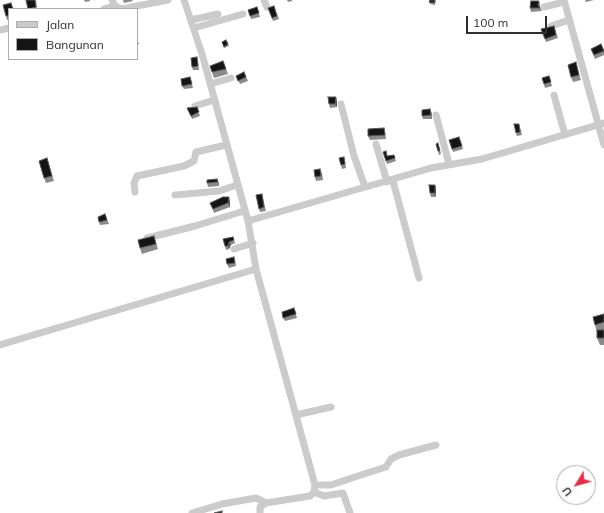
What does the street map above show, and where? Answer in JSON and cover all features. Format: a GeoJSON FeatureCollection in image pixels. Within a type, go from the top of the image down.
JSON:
{"type":"FeatureCollection","features":[{"type":"Feature","properties":{"kind":"street"},"geometry":{"type":"LineString","coordinates":[[126,8],[168,0]]}},
{"type":"Feature","properties":{"kind":"street"},"geometry":{"type":"LineString","coordinates":[[184,0],[194,28],[248,222],[253,243],[256,269],[315,489],[324,496],[342,493],[350,513]]}},
{"type":"Feature","properties":{"kind":"street"},"geometry":{"type":"LineString","coordinates":[[544,7],[564,1],[601,124],[604,145]]}},
{"type":"Feature","properties":{"kind":"street"},"geometry":{"type":"LineString","coordinates":[[191,20],[218,14]]}},
{"type":"Feature","properties":{"kind":"street"},"geometry":{"type":"LineString","coordinates":[[194,28],[243,14]]}},
{"type":"Feature","properties":{"kind":"street"},"geometry":{"type":"LineString","coordinates":[[552,26],[569,20]]}},
{"type":"Feature","properties":{"kind":"street"},"geometry":{"type":"LineString","coordinates":[[210,84],[231,78]]}},
{"type":"Feature","properties":{"kind":"street"},"geometry":{"type":"LineString","coordinates":[[554,95],[565,135]]}},
{"type":"Feature","properties":{"kind":"street"},"geometry":{"type":"LineString","coordinates":[[195,106],[214,100]]}},
{"type":"Feature","properties":{"kind":"street"},"geometry":{"type":"LineString","coordinates":[[341,104],[354,156],[365,188]]}},
{"type":"Feature","properties":{"kind":"street"},"geometry":{"type":"LineString","coordinates":[[436,115],[449,164]]}},
{"type":"Feature","properties":{"kind":"street"},"geometry":{"type":"LineString","coordinates":[[248,222],[449,164],[482,159],[601,124]]}},
{"type":"Feature","properties":{"kind":"street"},"geometry":{"type":"LineString","coordinates":[[376,144],[390,181],[419,278]]}},
{"type":"Feature","properties":{"kind":"street"},"geometry":{"type":"LineString","coordinates":[[134,192],[134,183],[137,176],[184,166],[194,161],[196,152],[226,145]]}},
{"type":"Feature","properties":{"kind":"street"},"geometry":{"type":"LineString","coordinates":[[175,195],[219,191],[237,185]]}},
{"type":"Feature","properties":{"kind":"street"},"geometry":{"type":"LineString","coordinates":[[147,238],[195,226],[244,211]]}},
{"type":"Feature","properties":{"kind":"street"},"geometry":{"type":"LineString","coordinates":[[234,249],[253,243]]}},
{"type":"Feature","properties":{"kind":"street"},"geometry":{"type":"LineString","coordinates":[[0,345],[256,269]]}},
{"type":"Feature","properties":{"kind":"street"},"geometry":{"type":"LineString","coordinates":[[296,415],[331,407]]}},
{"type":"Feature","properties":{"kind":"street"},"geometry":{"type":"LineString","coordinates":[[260,513],[260,507],[266,504],[306,497],[315,489],[375,471],[388,465],[391,459],[399,455],[436,445]]}},
{"type":"Feature","properties":{"kind":"street"},"geometry":{"type":"LineString","coordinates":[[192,513],[222,504],[256,498],[266,504]]}},
{"type":"Feature","properties":{"kind":"building"},"geometry":{"type":"Polygon","coordinates":[[[26,0],[35,0],[36,7],[28,8],[26,0]]]}},
{"type":"Feature","properties":{"kind":"building"},"geometry":{"type":"Polygon","coordinates":[[[430,0],[435,0],[434,3],[429,2],[430,0]]]}},
{"type":"Feature","properties":{"kind":"building"},"geometry":{"type":"Polygon","coordinates":[[[531,1],[539,1],[538,5],[540,8],[530,8],[531,1]]]}},
{"type":"Feature","properties":{"kind":"building"},"geometry":{"type":"Polygon","coordinates":[[[11,3],[13,8],[8,8],[8,16],[6,16],[3,5],[11,3]]]}},
{"type":"Feature","properties":{"kind":"building"},"geometry":{"type":"Polygon","coordinates":[[[274,6],[277,16],[272,18],[268,8],[274,6]]]}},
{"type":"Feature","properties":{"kind":"building"},"geometry":{"type":"Polygon","coordinates":[[[257,7],[259,13],[250,16],[248,10],[257,7]]]}},
{"type":"Feature","properties":{"kind":"building"},"geometry":{"type":"Polygon","coordinates":[[[554,26],[556,35],[545,39],[541,29],[554,26]]]}},
{"type":"Feature","properties":{"kind":"building"},"geometry":{"type":"Polygon","coordinates":[[[226,40],[228,44],[224,47],[222,42],[226,40]]]}},
{"type":"Feature","properties":{"kind":"building"},"geometry":{"type":"Polygon","coordinates":[[[601,44],[604,51],[594,55],[591,49],[601,44]]]}},
{"type":"Feature","properties":{"kind":"building"},"geometry":{"type":"Polygon","coordinates":[[[197,57],[198,66],[192,67],[191,58],[197,57]]]}},
{"type":"Feature","properties":{"kind":"building"},"geometry":{"type":"Polygon","coordinates":[[[223,61],[226,69],[212,72],[210,66],[223,61]]]}},
{"type":"Feature","properties":{"kind":"building"},"geometry":{"type":"Polygon","coordinates":[[[576,62],[579,75],[571,77],[568,65],[576,62]]]}},
{"type":"Feature","properties":{"kind":"building"},"geometry":{"type":"Polygon","coordinates":[[[244,72],[246,77],[238,81],[236,76],[244,72]]]}},
{"type":"Feature","properties":{"kind":"building"},"geometry":{"type":"Polygon","coordinates":[[[549,76],[551,82],[544,84],[542,78],[549,76]]]}},
{"type":"Feature","properties":{"kind":"building"},"geometry":{"type":"Polygon","coordinates":[[[190,77],[192,84],[182,86],[181,79],[190,77]]]}},
{"type":"Feature","properties":{"kind":"building"},"geometry":{"type":"Polygon","coordinates":[[[328,97],[336,97],[335,104],[329,104],[328,97]]]}},
{"type":"Feature","properties":{"kind":"building"},"geometry":{"type":"Polygon","coordinates":[[[197,107],[199,112],[191,116],[187,108],[197,107]]]}},
{"type":"Feature","properties":{"kind":"building"},"geometry":{"type":"Polygon","coordinates":[[[430,109],[431,115],[422,116],[422,110],[430,109]]]}},
{"type":"Feature","properties":{"kind":"building"},"geometry":{"type":"Polygon","coordinates":[[[514,124],[519,124],[520,132],[516,133],[514,124]]]}},
{"type":"Feature","properties":{"kind":"building"},"geometry":{"type":"Polygon","coordinates":[[[384,128],[385,135],[368,136],[368,129],[384,128]]]}},
{"type":"Feature","properties":{"kind":"building"},"geometry":{"type":"Polygon","coordinates":[[[459,137],[462,146],[452,149],[449,140],[459,137]]]}},
{"type":"Feature","properties":{"kind":"building"},"geometry":{"type":"Polygon","coordinates":[[[438,143],[440,151],[438,151],[436,144],[438,143]]]}},
{"type":"Feature","properties":{"kind":"building"},"geometry":{"type":"Polygon","coordinates":[[[386,151],[387,156],[394,155],[395,158],[386,161],[383,152],[386,151]]]}},
{"type":"Feature","properties":{"kind":"building"},"geometry":{"type":"Polygon","coordinates":[[[344,157],[345,164],[341,165],[339,158],[344,157]]]}},
{"type":"Feature","properties":{"kind":"building"},"geometry":{"type":"Polygon","coordinates":[[[47,158],[52,176],[44,178],[39,161],[47,158]]]}},
{"type":"Feature","properties":{"kind":"building"},"geometry":{"type":"Polygon","coordinates":[[[320,169],[321,176],[315,177],[314,170],[320,169]]]}},
{"type":"Feature","properties":{"kind":"building"},"geometry":{"type":"Polygon","coordinates":[[[217,179],[218,182],[207,183],[207,180],[217,179]]]}},
{"type":"Feature","properties":{"kind":"building"},"geometry":{"type":"Polygon","coordinates":[[[429,185],[435,185],[435,193],[430,193],[429,185]]]}},
{"type":"Feature","properties":{"kind":"building"},"geometry":{"type":"Polygon","coordinates":[[[262,194],[264,207],[259,209],[256,195],[262,194]]]}},
{"type":"Feature","properties":{"kind":"building"},"geometry":{"type":"Polygon","coordinates":[[[223,197],[229,197],[228,203],[213,209],[210,203],[223,197]]]}},
{"type":"Feature","properties":{"kind":"building"},"geometry":{"type":"Polygon","coordinates":[[[105,214],[107,220],[99,222],[98,217],[105,214]]]}},
{"type":"Feature","properties":{"kind":"building"},"geometry":{"type":"Polygon","coordinates":[[[154,236],[156,244],[140,248],[138,240],[154,236]]]}},
{"type":"Feature","properties":{"kind":"building"},"geometry":{"type":"Polygon","coordinates":[[[233,237],[234,240],[229,242],[228,246],[225,246],[223,239],[233,237]]]}},
{"type":"Feature","properties":{"kind":"building"},"geometry":{"type":"Polygon","coordinates":[[[234,257],[235,263],[227,264],[226,259],[234,257]]]}},
{"type":"Feature","properties":{"kind":"building"},"geometry":{"type":"Polygon","coordinates":[[[294,308],[296,314],[283,318],[282,312],[294,308]]]}},
{"type":"Feature","properties":{"kind":"building"},"geometry":{"type":"Polygon","coordinates":[[[604,314],[604,322],[595,325],[593,317],[604,314]]]}},
{"type":"Feature","properties":{"kind":"building"},"geometry":{"type":"Polygon","coordinates":[[[597,330],[604,330],[604,338],[597,338],[597,330]]]}}]}
